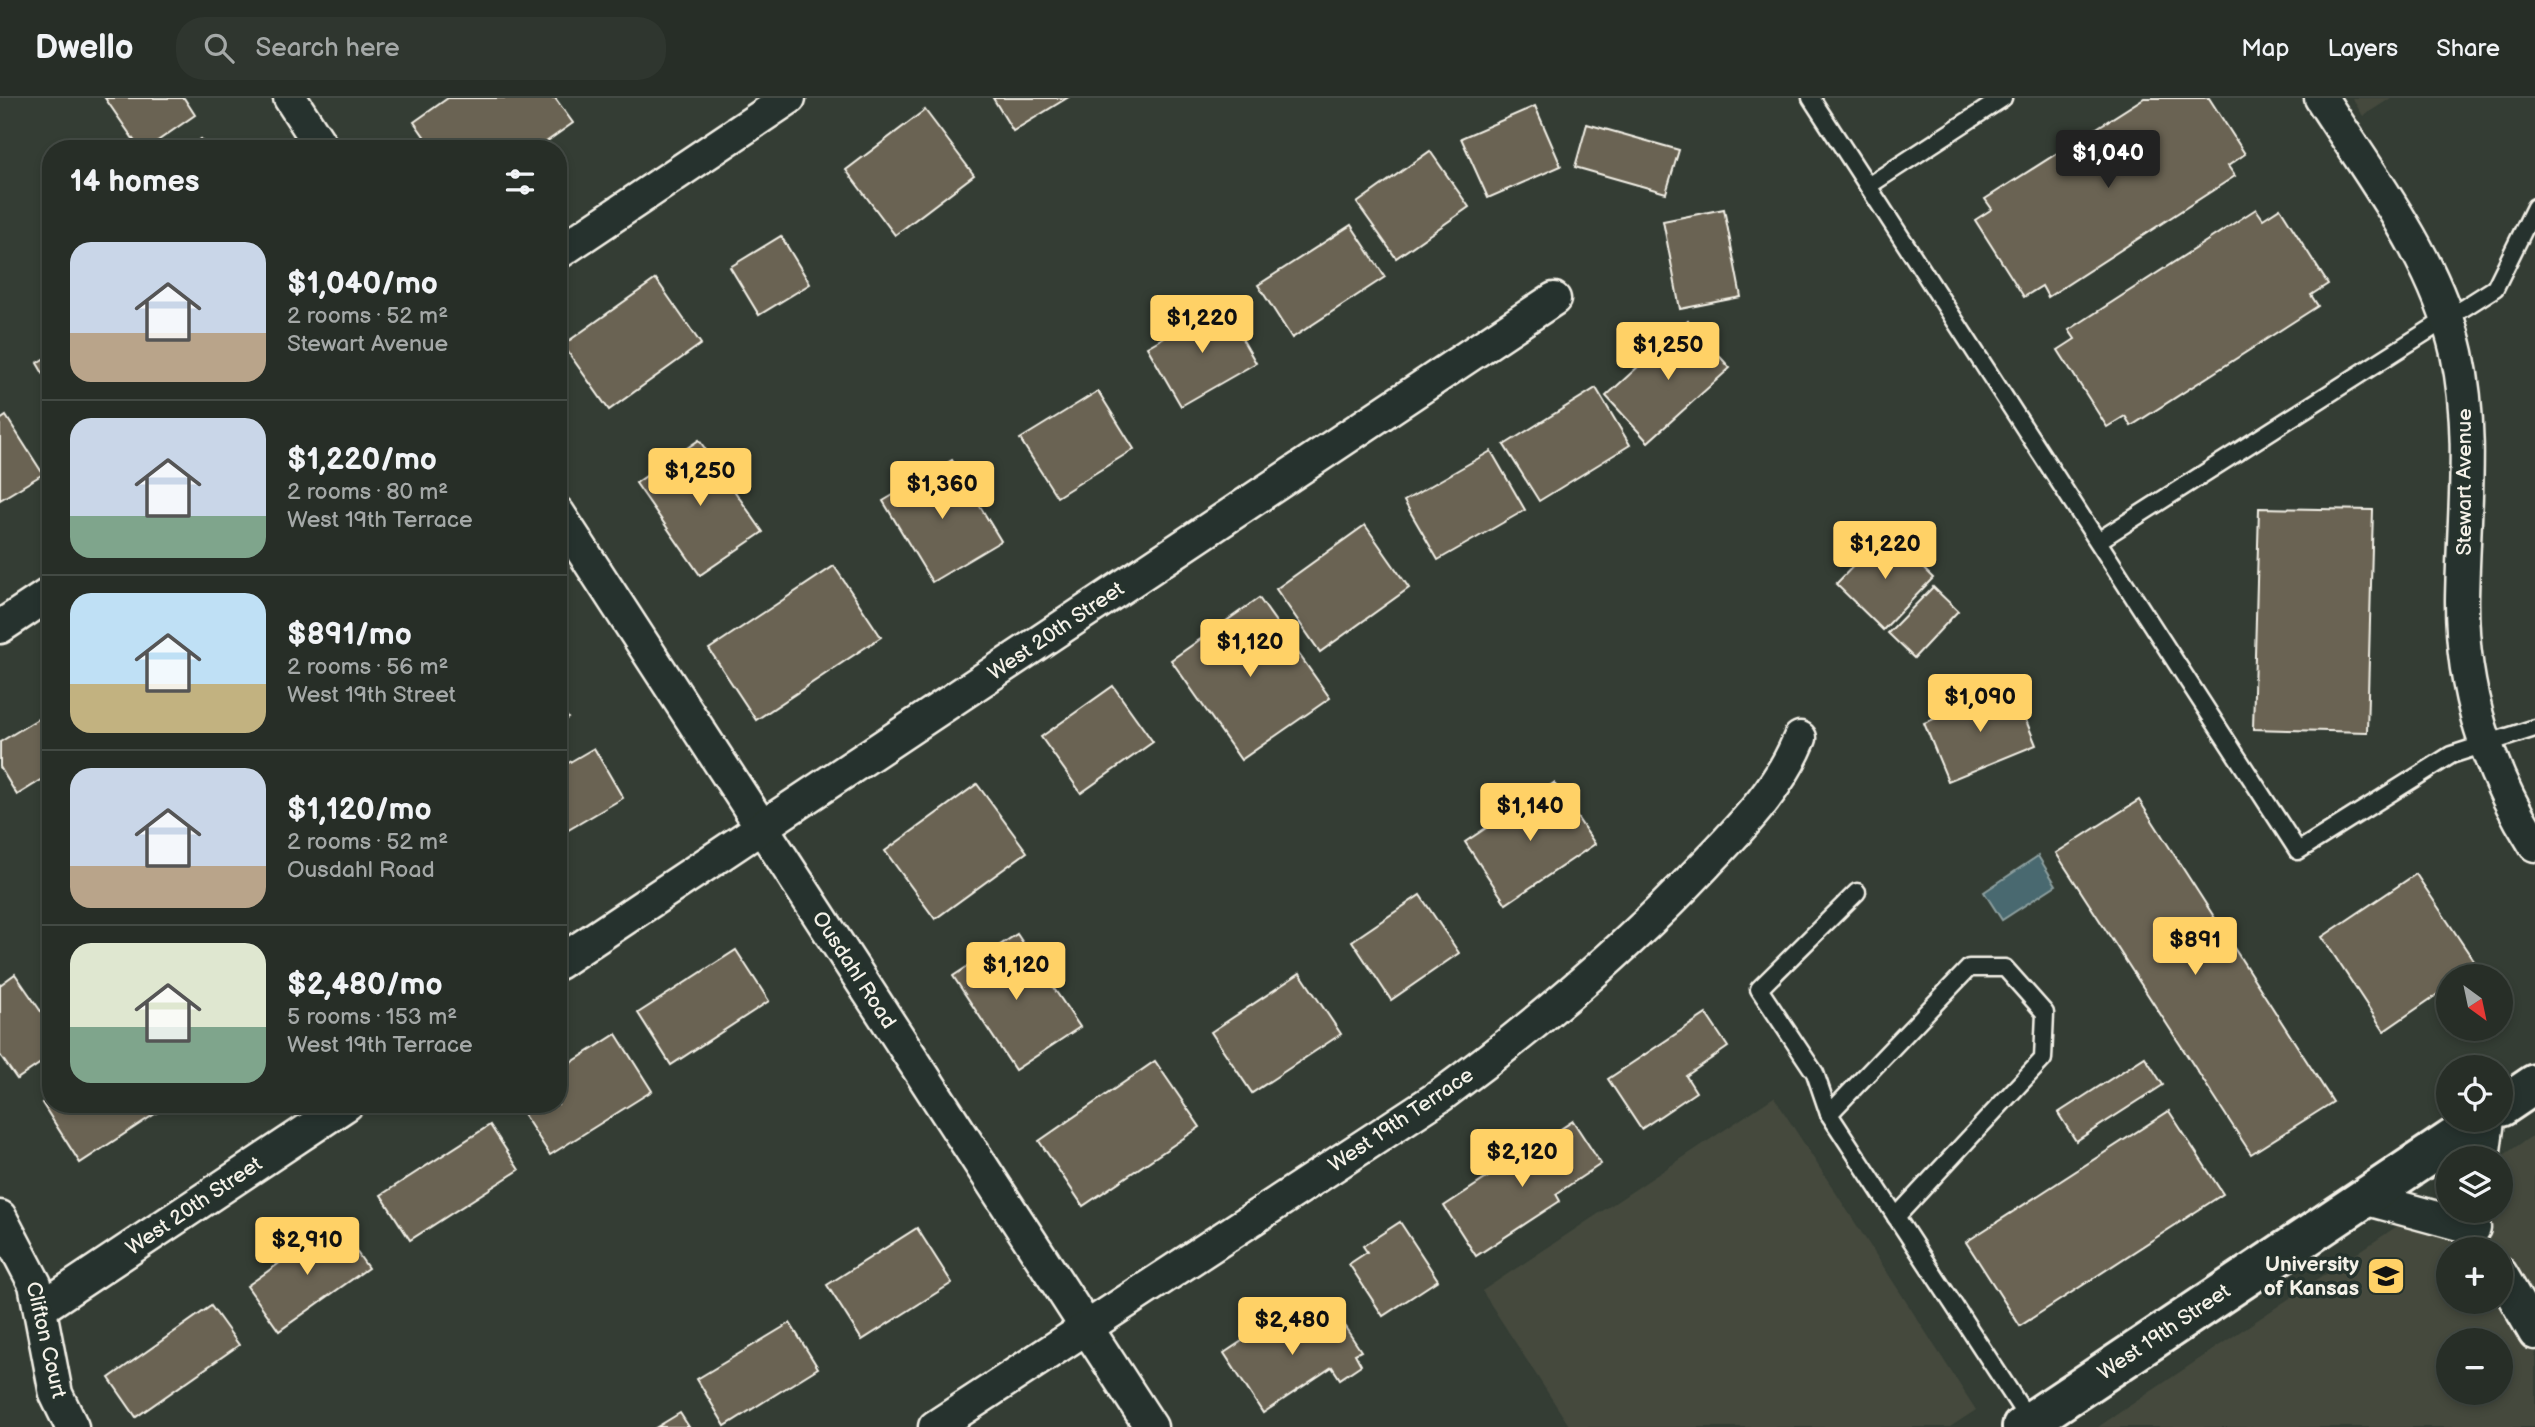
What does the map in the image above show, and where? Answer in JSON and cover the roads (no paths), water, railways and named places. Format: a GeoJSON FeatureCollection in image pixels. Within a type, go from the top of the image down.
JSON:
{"type":"FeatureCollection","features":[{"type":"Feature","properties":{"kind":"main road"},"geometry":{"type":"LineString","coordinates":[[2513,1099],[2535,1084]]}},
{"type":"Feature","properties":{"kind":"main road","name":"West 19th Street"},"geometry":{"type":"LineString","coordinates":[[2026,1424],[2463,1132]]}},
{"type":"Feature","properties":{"kind":"street"},"geometry":{"type":"LineString","coordinates":[[290,98],[317,140]]}},
{"type":"Feature","properties":{"kind":"street"},"geometry":{"type":"LineString","coordinates":[[567,247],[789,98]]}},
{"type":"Feature","properties":{"kind":"street","name":"Stewart Avenue"},"geometry":{"type":"LineString","coordinates":[[2321,98],[2403,226],[2447,318],[2465,402],[2468,464],[2463,613],[2466,658],[2483,744],[2499,782],[2535,845]]}},
{"type":"Feature","properties":{"kind":"street","name":"West 20th Street"},"geometry":{"type":"LineString","coordinates":[[567,957],[1554,299]]}},
{"type":"Feature","properties":{"kind":"street","name":"Ousdahl Road"},"geometry":{"type":"LineString","coordinates":[[567,527],[1151,1427]]}},
{"type":"Feature","properties":{"kind":"street"},"geometry":{"type":"LineString","coordinates":[[0,627],[42,599]]}},
{"type":"Feature","properties":{"kind":"street","name":"West 19th Terrace"},"geometry":{"type":"LineString","coordinates":[[935,1427],[1440,1096],[1512,1043],[1589,978],[1665,907],[1763,804],[1791,759],[1800,737]]}},
{"type":"Feature","properties":{"kind":"street","name":"West 20th Street"},"geometry":{"type":"LineString","coordinates":[[41,1308],[334,1113]]}},
{"type":"Feature","properties":{"kind":"street"},"geometry":{"type":"LineString","coordinates":[[2364,1198],[2479,1229]]}},
{"type":"Feature","properties":{"kind":"street","name":"Clifton Court"},"geometry":{"type":"LineString","coordinates":[[0,1217],[23,1257],[41,1308],[47,1357],[56,1394],[72,1427]]}},
{"type":"Feature","properties":{"kind":"street"},"geometry":{"type":"LineString","coordinates":[[2513,1295],[2535,1333]]}},
{"type":"Feature","properties":{"kind":"lane"},"geometry":{"type":"LineString","coordinates":[[1811,98],[2298,851],[2451,755],[2535,728]]}},
{"type":"Feature","properties":{"kind":"lane"},"geometry":{"type":"LineString","coordinates":[[1868,186],[2003,98]]}},
{"type":"Feature","properties":{"kind":"lane"},"geometry":{"type":"LineString","coordinates":[[2098,541],[2494,288],[2535,207]]}},
{"type":"Feature","properties":{"kind":"lane"},"geometry":{"type":"LineString","coordinates":[[1857,892],[1759,989],[1815,1073],[1829,1114],[2026,1424]]}},
{"type":"Feature","properties":{"kind":"lane"},"geometry":{"type":"LineString","coordinates":[[1829,1114],[1969,968],[2005,968],[2045,1013],[2043,1059],[1896,1217]]}},
{"type":"Feature","properties":{"kind":"water"},"geometry":{"type":"Polygon","coordinates":[[[2038,856],[2056,885],[2002,920],[1984,892],[2038,856]]]}},
{"type":"Feature","properties":{"kind":"place","name":"University of Kansas"},"geometry":{"type":"Point","coordinates":[2386,1276]}}]}
